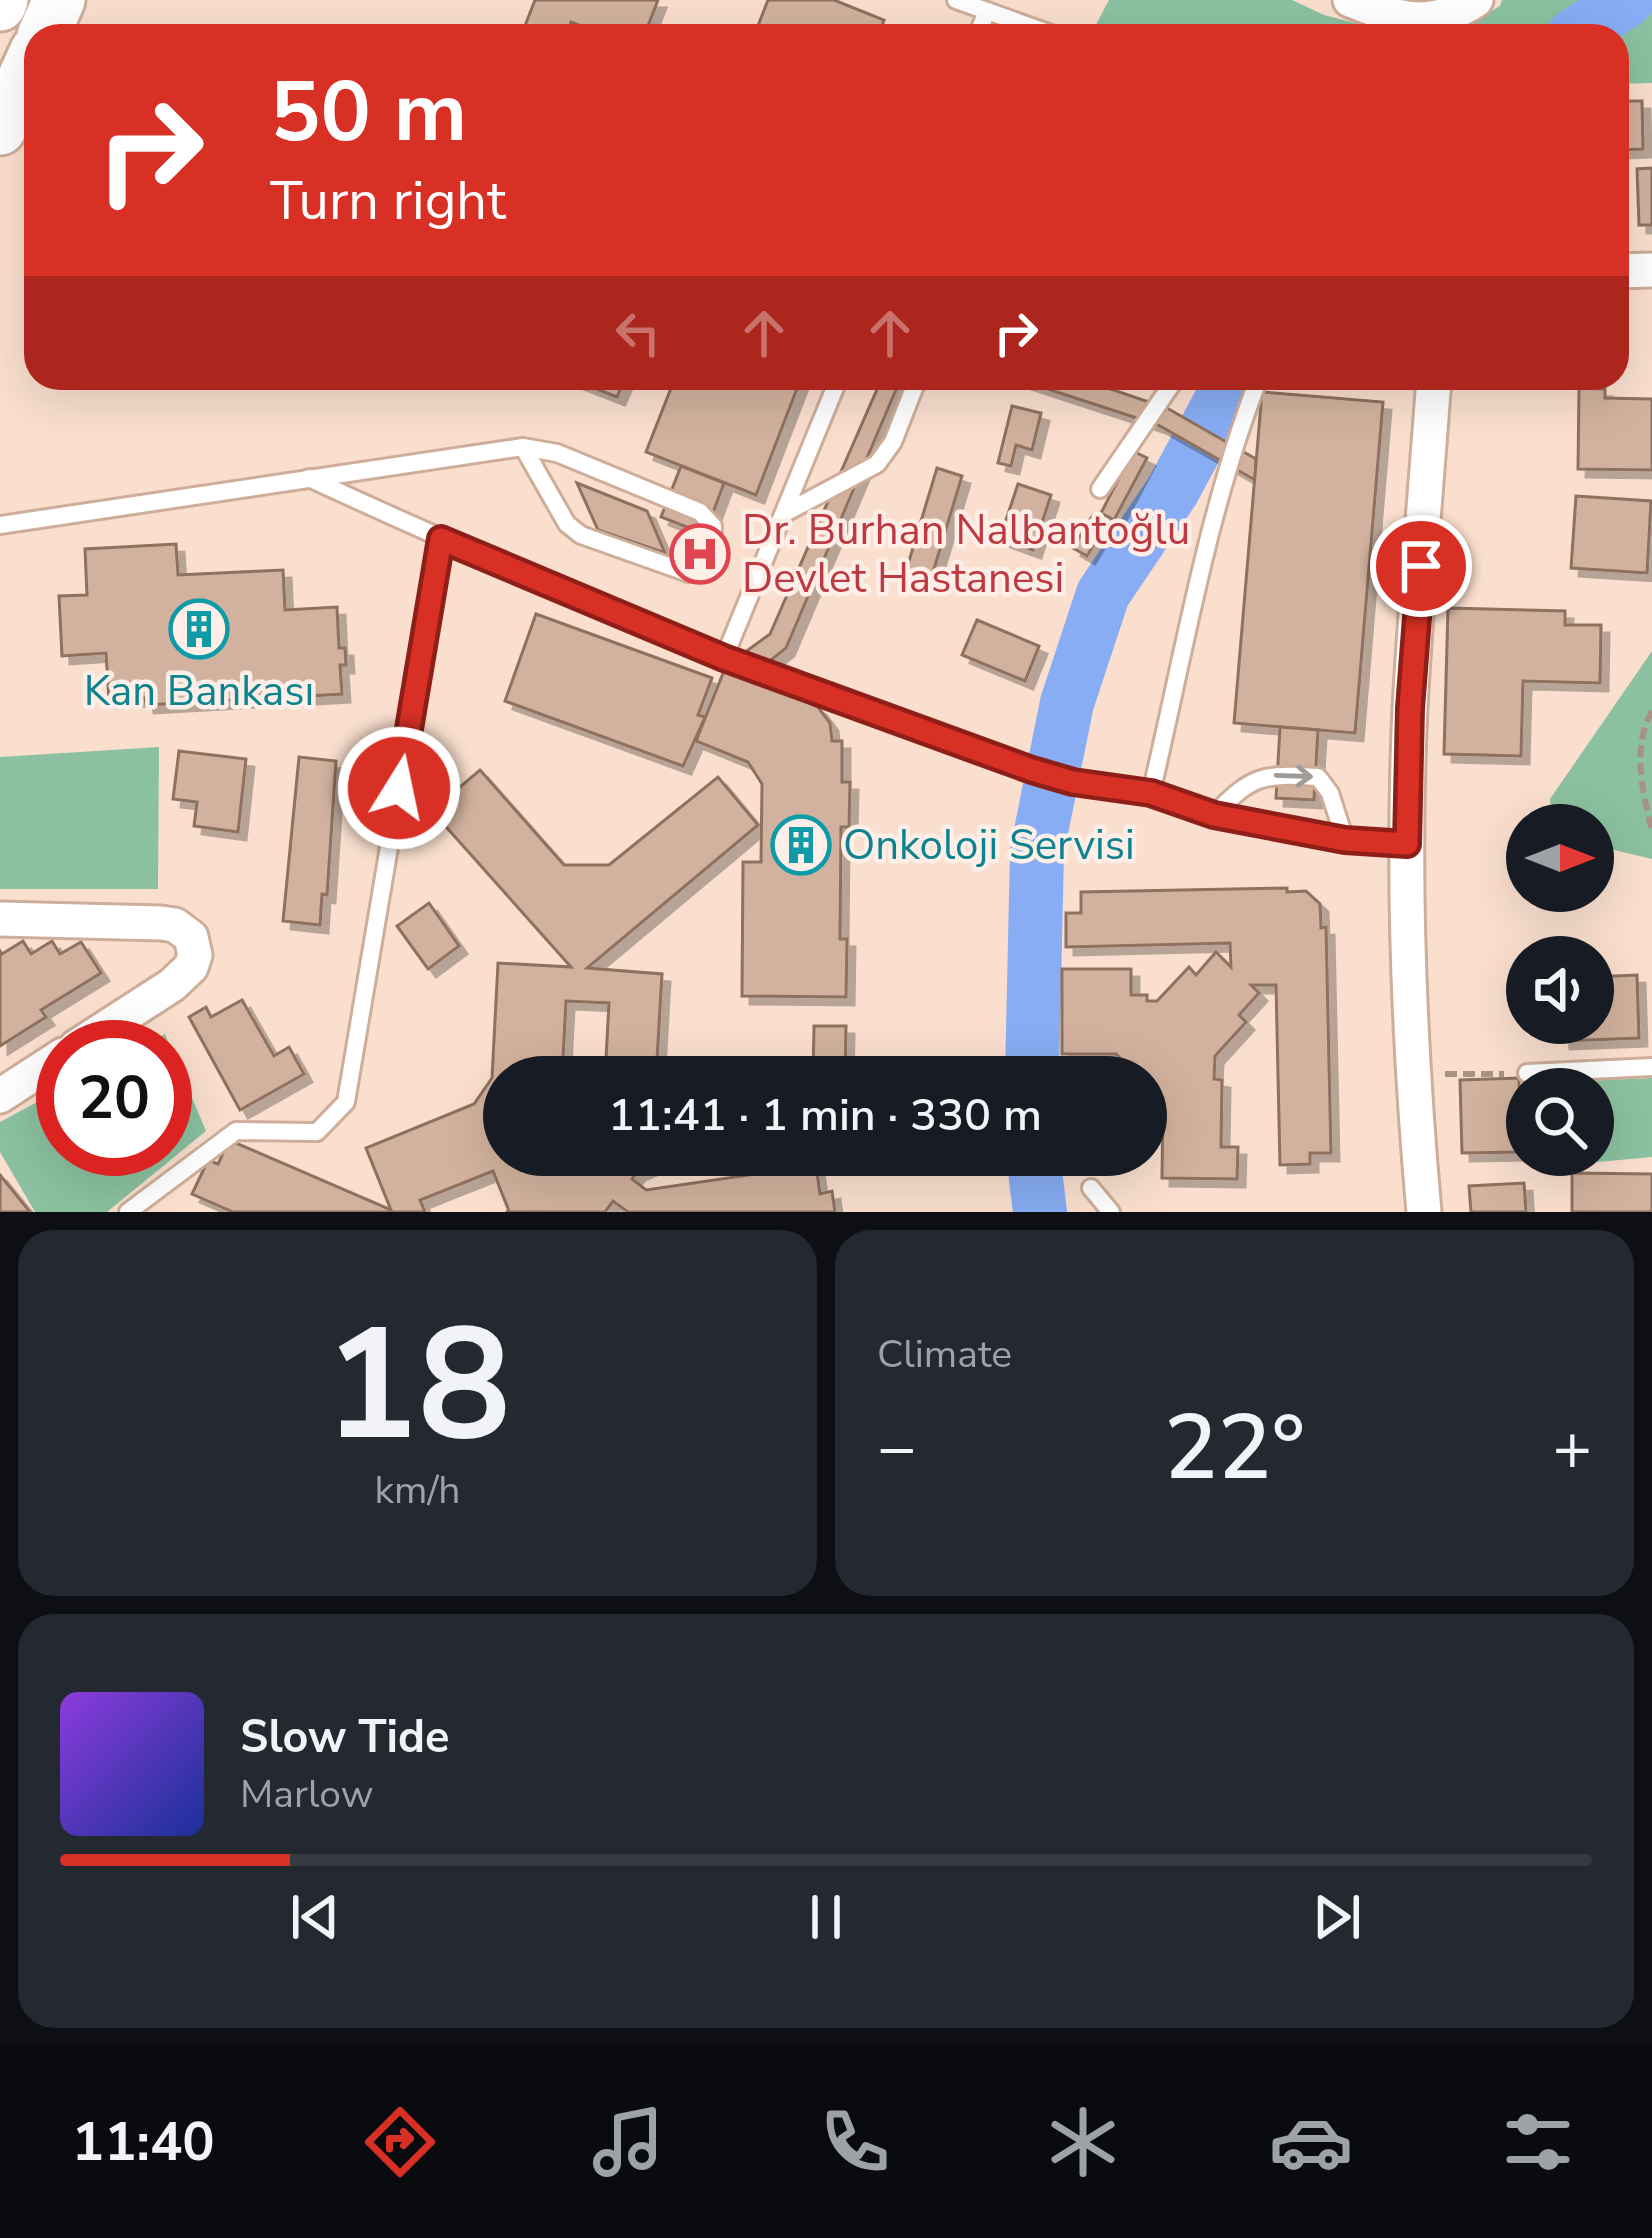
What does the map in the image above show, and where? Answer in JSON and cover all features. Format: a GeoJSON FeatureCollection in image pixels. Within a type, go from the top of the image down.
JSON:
{"type":"FeatureCollection","features":[{"type":"Feature","properties":{"kind":"main road"},"geometry":{"type":"LineString","coordinates":[[0,129],[24,77]]}},
{"type":"Feature","properties":{"kind":"street"},"geometry":{"type":"LineString","coordinates":[[1350,0],[1388,24]]}},
{"type":"Feature","properties":{"kind":"street"},"geometry":{"type":"LineString","coordinates":[[1411,24],[1435,20],[1476,0]]}},
{"type":"Feature","properties":{"kind":"street"},"geometry":{"type":"LineString","coordinates":[[1424,1212],[1412,1074],[1407,844],[1410,708],[1433,390]]}},
{"type":"Feature","properties":{"kind":"street"},"geometry":{"type":"LineString","coordinates":[[0,919],[169,923],[191,937],[196,955],[191,967],[118,1020]]}},
{"type":"Feature","properties":{"kind":"street"},"geometry":{"type":"LineString","coordinates":[[0,1096],[36,1073]]}},
{"type":"Feature","properties":{"kind":"lane"},"geometry":{"type":"LineString","coordinates":[[956,0],[1024,24]]}},
{"type":"Feature","properties":{"kind":"lane"},"geometry":{"type":"LineString","coordinates":[[981,24],[987,11]]}},
{"type":"Feature","properties":{"kind":"lane"},"geometry":{"type":"LineString","coordinates":[[724,658],[834,390]]}},
{"type":"Feature","properties":{"kind":"lane"},"geometry":{"type":"LineString","coordinates":[[785,513],[877,464],[893,442],[913,390]]}},
{"type":"Feature","properties":{"kind":"lane"},"geometry":{"type":"LineString","coordinates":[[1100,489],[1168,390]]}},
{"type":"Feature","properties":{"kind":"lane"},"geometry":{"type":"LineString","coordinates":[[1151,793],[1211,522],[1254,390]]}},
{"type":"Feature","properties":{"kind":"lane"},"geometry":{"type":"LineString","coordinates":[[0,525],[523,447],[556,453],[700,512],[713,526],[711,555],[688,573],[580,535],[567,524],[523,447]]}},
{"type":"Feature","properties":{"kind":"lane"},"geometry":{"type":"LineString","coordinates":[[309,478],[724,658],[1032,770],[1073,782],[1151,793],[1214,815],[1345,840],[1407,844]]}},
{"type":"Feature","properties":{"kind":"lane"},"geometry":{"type":"LineString","coordinates":[[128,1212],[236,1131],[317,1132],[346,1102],[441,539]]}},
{"type":"Feature","properties":{"kind":"lane"},"geometry":{"type":"LineString","coordinates":[[1214,815],[1237,791],[1265,775],[1318,777],[1330,793],[1345,840]]}},
{"type":"Feature","properties":{"kind":"lane"},"geometry":{"type":"LineString","coordinates":[[1614,1069],[1652,1067]]}},
{"type":"Feature","properties":{"kind":"lane"},"geometry":{"type":"LineString","coordinates":[[1091,1188],[1111,1212]]}},
{"type":"Feature","properties":{"kind":"path"},"geometry":{"type":"LineString","coordinates":[[1652,711],[1642,738],[1640,780],[1652,832]]}},
{"type":"Feature","properties":{"kind":"path"},"geometry":{"type":"LineString","coordinates":[[1412,1074],[1506,1073]]}},
{"type":"Feature","properties":{"kind":"green space"},"geometry":{"type":"Polygon","coordinates":[[[1109,0],[1292,0],[1359,24],[1096,24],[1109,0]]]}},
{"type":"Feature","properties":{"kind":"green space"},"geometry":{"type":"Polygon","coordinates":[[[1502,0],[1652,0],[1652,83],[1629,84],[1629,24],[1468,24],[1500,6],[1502,0]]]}},
{"type":"Feature","properties":{"kind":"green space"},"geometry":{"type":"Polygon","coordinates":[[[1652,651],[1652,859],[1614,850],[1614,804],[1551,804],[1652,651]]]}},
{"type":"Feature","properties":{"kind":"green space"},"geometry":{"type":"Polygon","coordinates":[[[159,747],[158,889],[0,889],[0,757],[159,747]]]}},
{"type":"Feature","properties":{"kind":"green space"},"geometry":{"type":"Polygon","coordinates":[[[1652,1078],[1652,1157],[1614,1160],[1614,1080],[1652,1078]]]}},
{"type":"Feature","properties":{"kind":"green space"},"geometry":{"type":"Polygon","coordinates":[[[192,1098],[206,1131],[192,1142],[192,1098]]]}},
{"type":"Feature","properties":{"kind":"green space"},"geometry":{"type":"Polygon","coordinates":[[[36,1103],[36,1176],[151,1176],[107,1212],[35,1212],[0,1152],[0,1122],[36,1103]]]}},
{"type":"Feature","properties":{"kind":"building"},"geometry":{"type":"Polygon","coordinates":[[[535,0],[658,0],[649,24],[526,24],[535,0]]]}},
{"type":"Feature","properties":{"kind":"building"},"geometry":{"type":"Polygon","coordinates":[[[768,0],[834,0],[884,20],[882,24],[759,24],[768,0]]]}},
{"type":"Feature","properties":{"kind":"building"},"geometry":{"type":"Polygon","coordinates":[[[1629,101],[1642,101],[1643,149],[1629,150],[1629,101]]]}},
{"type":"Feature","properties":{"kind":"building"},"geometry":{"type":"Polygon","coordinates":[[[1652,168],[1652,225],[1639,225],[1637,169],[1652,168]]]}},
{"type":"Feature","properties":{"kind":"building"},"geometry":{"type":"Polygon","coordinates":[[[670,390],[796,390],[756,495],[646,452],[670,390]]]}},
{"type":"Feature","properties":{"kind":"building"},"geometry":{"type":"Polygon","coordinates":[[[877,390],[896,390],[786,648],[750,677],[726,666],[770,634],[877,390]]]}},
{"type":"Feature","properties":{"kind":"building"},"geometry":{"type":"Polygon","coordinates":[[[1051,390],[1114,390],[1167,408],[1256,459],[1255,480],[1158,425],[1051,390]]]}},
{"type":"Feature","properties":{"kind":"building"},"geometry":{"type":"Polygon","coordinates":[[[1579,390],[1605,390],[1605,398],[1652,399],[1652,470],[1578,469],[1579,390]]]}},
{"type":"Feature","properties":{"kind":"building"},"geometry":{"type":"Polygon","coordinates":[[[1262,392],[1383,402],[1355,733],[1234,723],[1262,392]]]}},
{"type":"Feature","properties":{"kind":"building"},"geometry":{"type":"Polygon","coordinates":[[[1012,406],[1041,413],[1032,450],[1016,445],[1011,466],[998,463],[1012,406]]]}},
{"type":"Feature","properties":{"kind":"building"},"geometry":{"type":"Polygon","coordinates":[[[1133,451],[1147,458],[1114,520],[1101,513],[1133,451]]]}},
{"type":"Feature","properties":{"kind":"building"},"geometry":{"type":"Polygon","coordinates":[[[681,466],[724,483],[705,534],[661,517],[681,466]]]}},
{"type":"Feature","properties":{"kind":"building"},"geometry":{"type":"Polygon","coordinates":[[[937,468],[962,476],[931,579],[906,571],[937,468]]]}},
{"type":"Feature","properties":{"kind":"building"},"geometry":{"type":"Polygon","coordinates":[[[577,483],[647,511],[665,553],[598,530],[577,483]]]}},
{"type":"Feature","properties":{"kind":"building"},"geometry":{"type":"Polygon","coordinates":[[[1018,484],[1051,495],[1033,550],[1000,538],[1018,484]]]}},
{"type":"Feature","properties":{"kind":"building"},"geometry":{"type":"Polygon","coordinates":[[[1576,496],[1651,501],[1647,573],[1571,568],[1576,496]]]}},
{"type":"Feature","properties":{"kind":"building"},"geometry":{"type":"Polygon","coordinates":[[[1093,515],[1107,522],[1087,556],[1073,548],[1093,515]]]}},
{"type":"Feature","properties":{"kind":"building","name":"Kan Bankası"},"geometry":{"type":"Polygon","coordinates":[[[176,544],[178,575],[283,570],[285,610],[337,607],[339,648],[345,648],[346,665],[340,665],[342,694],[146,705],[145,698],[109,700],[106,653],[62,656],[59,596],[87,595],[85,549],[176,544]]]}},
{"type":"Feature","properties":{"kind":"building"},"geometry":{"type":"Polygon","coordinates":[[[1448,608],[1565,611],[1565,625],[1601,625],[1600,683],[1523,681],[1521,756],[1444,754],[1448,608]]]}},
{"type":"Feature","properties":{"kind":"building"},"geometry":{"type":"Polygon","coordinates":[[[536,614],[712,678],[698,715],[705,717],[683,766],[505,701],[536,614]]]}},
{"type":"Feature","properties":{"kind":"building"},"geometry":{"type":"Polygon","coordinates":[[[977,620],[1039,646],[1025,681],[962,655],[977,620]]]}},
{"type":"Feature","properties":{"kind":"building","name":"Onkoloji Servisi"},"geometry":{"type":"Polygon","coordinates":[[[726,666],[818,707],[830,723],[832,741],[842,741],[842,782],[850,782],[849,827],[841,827],[840,939],[847,939],[846,997],[742,996],[743,862],[761,862],[762,784],[748,762],[696,741],[726,666]]]}},
{"type":"Feature","properties":{"kind":"building"},"geometry":{"type":"Polygon","coordinates":[[[1280,727],[1318,730],[1314,800],[1276,798],[1280,727]]]}},
{"type":"Feature","properties":{"kind":"building"},"geometry":{"type":"Polygon","coordinates":[[[179,751],[246,759],[238,832],[194,826],[197,802],[173,799],[179,751]]]}},
{"type":"Feature","properties":{"kind":"building"},"geometry":{"type":"Polygon","coordinates":[[[299,757],[336,761],[327,895],[322,894],[320,925],[283,921],[299,757]]]}},
{"type":"Feature","properties":{"kind":"building"},"geometry":{"type":"Polygon","coordinates":[[[480,770],[564,865],[609,865],[718,777],[758,825],[587,968],[662,974],[657,1056],[606,1056],[609,1003],[566,1001],[563,1056],[493,1056],[498,963],[571,967],[424,802],[451,777],[460,787],[480,770]]]}},
{"type":"Feature","properties":{"kind":"building"},"geometry":{"type":"Polygon","coordinates":[[[1287,888],[1287,892],[1306,891],[1320,904],[1321,928],[1326,927],[1331,1153],[1310,1153],[1310,1164],[1280,1165],[1276,985],[1251,985],[1259,993],[1239,1015],[1246,1022],[1215,1056],[1214,1079],[1222,1080],[1221,1147],[1238,1147],[1237,1179],[1162,1178],[1167,1176],[1167,1056],[1062,1054],[1062,969],[1131,969],[1131,995],[1157,1001],[1189,967],[1196,975],[1216,952],[1231,967],[1230,943],[1066,947],[1066,913],[1081,913],[1081,892],[1287,888]]]}},
{"type":"Feature","properties":{"kind":"building"},"geometry":{"type":"Polygon","coordinates":[[[429,903],[459,946],[428,969],[397,926],[429,903]]]}},
{"type":"Feature","properties":{"kind":"building"},"geometry":{"type":"Polygon","coordinates":[[[23,941],[31,954],[52,941],[60,954],[81,942],[101,973],[41,1010],[46,1017],[0,1046],[0,951],[23,941]]]}},
{"type":"Feature","properties":{"kind":"building"},"geometry":{"type":"Polygon","coordinates":[[[1637,975],[1639,1038],[1614,1039],[1614,976],[1637,975]]]}},
{"type":"Feature","properties":{"kind":"building"},"geometry":{"type":"Polygon","coordinates":[[[242,1000],[274,1056],[289,1047],[304,1074],[240,1110],[189,1017],[206,1007],[211,1017],[242,1000]]]}},
{"type":"Feature","properties":{"kind":"building"},"geometry":{"type":"Polygon","coordinates":[[[814,1026],[846,1026],[845,1056],[813,1056],[814,1026]]]}},
{"type":"Feature","properties":{"kind":"building"},"geometry":{"type":"Polygon","coordinates":[[[1506,1078],[1506,1152],[1462,1153],[1460,1080],[1506,1078]]]}},
{"type":"Feature","properties":{"kind":"building"},"geometry":{"type":"Polygon","coordinates":[[[483,1091],[483,1175],[420,1200],[425,1212],[233,1212],[192,1194],[208,1160],[218,1164],[229,1140],[391,1210],[366,1148],[474,1104],[483,1091]]]}},
{"type":"Feature","properties":{"kind":"building"},"geometry":{"type":"Polygon","coordinates":[[[1652,1174],[1652,1212],[1572,1212],[1572,1176],[1652,1174]]]}},
{"type":"Feature","properties":{"kind":"building"},"geometry":{"type":"Polygon","coordinates":[[[0,1175],[30,1212],[0,1212],[0,1175]]]}},
{"type":"Feature","properties":{"kind":"building"},"geometry":{"type":"Polygon","coordinates":[[[495,1176],[634,1176],[646,1190],[741,1176],[818,1176],[820,1194],[832,1191],[835,1212],[628,1212],[613,1201],[605,1212],[509,1211],[495,1176]]]}},
{"type":"Feature","properties":{"kind":"building"},"geometry":{"type":"Polygon","coordinates":[[[1524,1183],[1526,1212],[1471,1212],[1469,1186],[1524,1183]]]}},
{"type":"Feature","properties":{"kind":"waterway"},"geometry":{"type":"LineString","coordinates":[[1591,24],[1627,0]]}},
{"type":"Feature","properties":{"kind":"waterway"},"geometry":{"type":"LineString","coordinates":[[1032,1056],[1037,851],[1067,703],[1103,594],[1173,490],[1227,390]]}},
{"type":"Feature","properties":{"kind":"waterway"},"geometry":{"type":"LineString","coordinates":[[1036,1176],[1040,1212]]}},
{"type":"Feature","properties":{"kind":"place","name":"Dr. Burhan Nalbantoğlu Devlet Hastanesi"},"geometry":{"type":"Point","coordinates":[700,554]}},
{"type":"Feature","properties":{"kind":"place","name":"Kan Bankası"},"geometry":{"type":"Point","coordinates":[199,629]}},
{"type":"Feature","properties":{"kind":"place","name":"Onkoloji Servisi"},"geometry":{"type":"Point","coordinates":[801,845]}},
{"type":"Feature","properties":{"kind":"route"},"geometry":{"type":"LineString","coordinates":[[399,788],[441,539],[724,658],[1032,770],[1073,782],[1151,793],[1214,815],[1345,840],[1407,844],[1410,708],[1421,566]]}}]}
